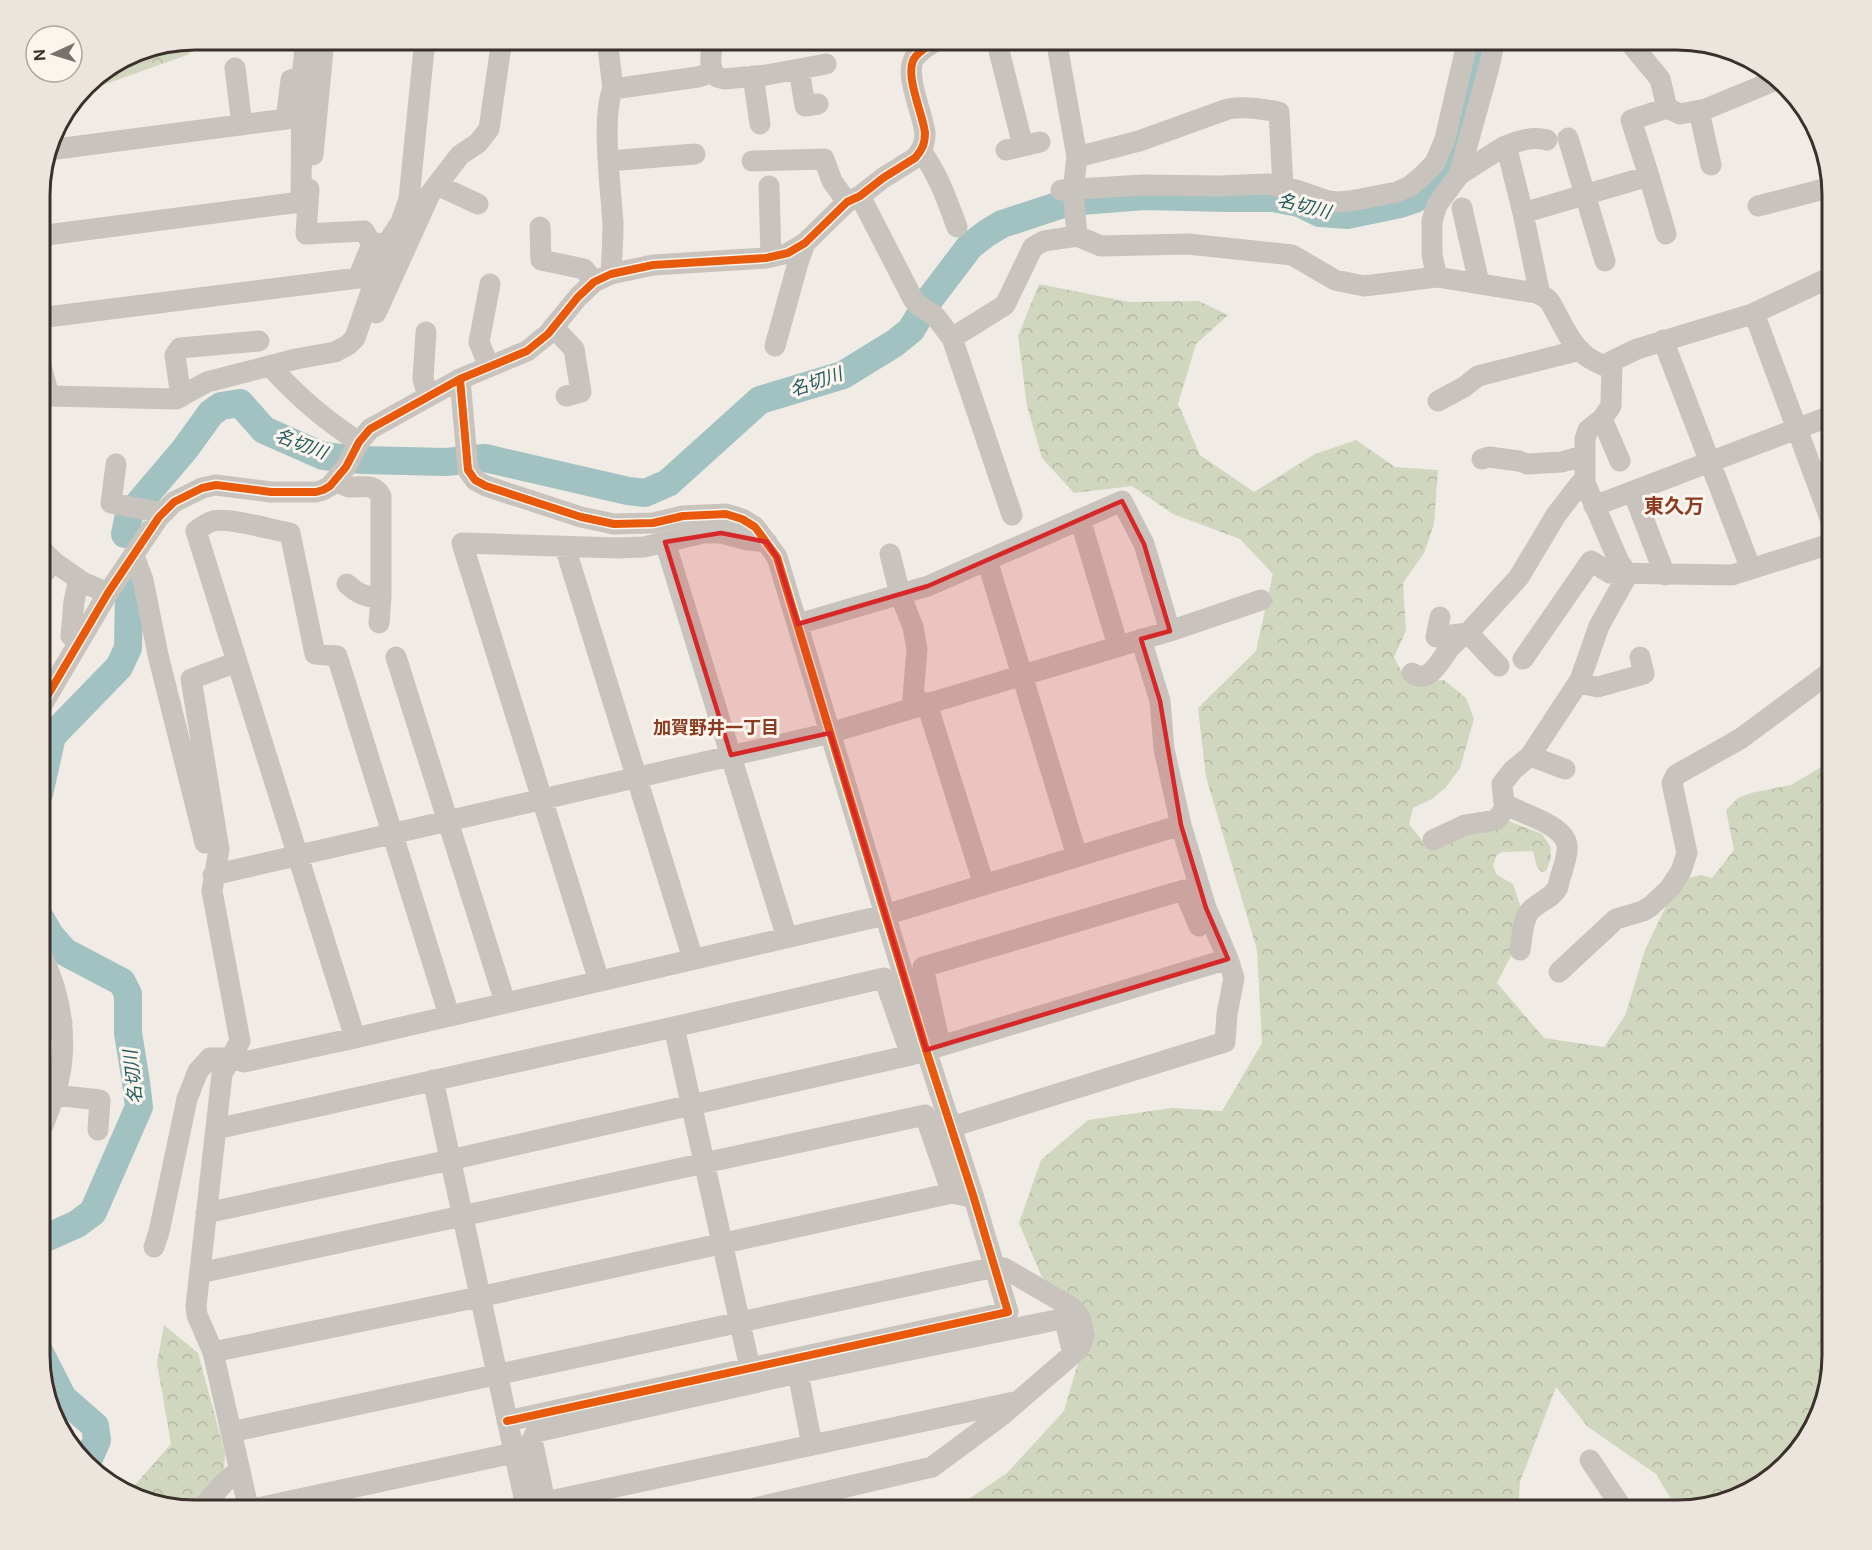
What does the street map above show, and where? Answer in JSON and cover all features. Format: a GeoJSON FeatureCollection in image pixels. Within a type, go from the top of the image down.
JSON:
{"type":"FeatureCollection","features":[{"type":"Feature","properties":{"kind":"street"},"geometry":{"type":"LineString","coordinates":[[305,50],[302,77],[306,234],[364,231],[380,243]]}},
{"type":"Feature","properties":{"kind":"street"},"geometry":{"type":"LineString","coordinates":[[304,201],[323,50]]}},
{"type":"Feature","properties":{"kind":"street"},"geometry":{"type":"LineString","coordinates":[[50,317],[358,278],[380,243],[401,222],[408,199],[424,50]]}},
{"type":"Feature","properties":{"kind":"street"},"geometry":{"type":"LineString","coordinates":[[50,396],[176,399],[207,382],[296,359],[335,352],[348,345],[371,325],[430,194],[460,155],[478,143],[489,129],[500,50]]}},
{"type":"Feature","properties":{"kind":"street"},"geometry":{"type":"LineString","coordinates":[[603,278],[613,227],[608,128],[610,96],[613,89],[608,50]]}},
{"type":"Feature","properties":{"kind":"street"},"geometry":{"type":"LineString","coordinates":[[712,50],[713,72],[717,77],[724,79],[826,64]]}},
{"type":"Feature","properties":{"kind":"street"},"geometry":{"type":"LineString","coordinates":[[50,691],[108,593],[163,513],[174,502],[202,488],[216,485],[271,492],[316,492],[330,486],[340,474],[358,442],[370,429],[460,379],[526,351],[539,342],[578,297],[603,278],[653,265],[771,257],[788,253],[805,243],[853,199],[915,158],[921,151],[926,133],[912,82],[911,65],[915,56],[923,50]]}},
{"type":"Feature","properties":{"kind":"street"},"geometry":{"type":"LineString","coordinates":[[999,50],[1023,146]]}},
{"type":"Feature","properties":{"kind":"street"},"geometry":{"type":"LineString","coordinates":[[1058,50],[1077,157],[1071,196],[1077,236]]}},
{"type":"Feature","properties":{"kind":"street"},"geometry":{"type":"LineString","coordinates":[[1071,196],[1143,185],[1268,184],[1328,201],[1350,201],[1397,192],[1410,186],[1435,163],[1445,139],[1465,50]]}},
{"type":"Feature","properties":{"kind":"street"},"geometry":{"type":"LineString","coordinates":[[1437,276],[1432,255],[1432,221],[1437,205],[1459,175],[1493,50]]}},
{"type":"Feature","properties":{"kind":"street"},"geometry":{"type":"LineString","coordinates":[[1637,50],[1660,79],[1667,108]]}},
{"type":"Feature","properties":{"kind":"street"},"geometry":{"type":"LineString","coordinates":[[235,68],[242,125]]}},
{"type":"Feature","properties":{"kind":"street"},"geometry":{"type":"LineString","coordinates":[[799,69],[805,106],[818,104]]}},
{"type":"Feature","properties":{"kind":"street"},"geometry":{"type":"LineString","coordinates":[[613,89],[698,77],[713,72]]}},
{"type":"Feature","properties":{"kind":"street"},"geometry":{"type":"LineString","coordinates":[[753,76],[760,124]]}},
{"type":"Feature","properties":{"kind":"street"},"geometry":{"type":"LineString","coordinates":[[57,149],[286,119],[291,80],[302,77]]}},
{"type":"Feature","properties":{"kind":"street"},"geometry":{"type":"LineString","coordinates":[[1666,234],[1631,120],[1667,108],[1680,114],[1699,111],[1770,83]]}},
{"type":"Feature","properties":{"kind":"street"},"geometry":{"type":"LineString","coordinates":[[1077,157],[1139,141],[1228,109],[1240,107],[1279,111],[1283,187]]}},
{"type":"Feature","properties":{"kind":"street"},"geometry":{"type":"LineString","coordinates":[[1699,111],[1711,165]]}},
{"type":"Feature","properties":{"kind":"street"},"geometry":{"type":"LineString","coordinates":[[1459,175],[1503,147],[1518,141],[1536,137],[1557,139],[1585,195],[1605,261]]}},
{"type":"Feature","properties":{"kind":"street"},"geometry":{"type":"LineString","coordinates":[[1503,147],[1508,153],[1540,295]]}},
{"type":"Feature","properties":{"kind":"street"},"geometry":{"type":"LineString","coordinates":[[921,151],[930,163],[943,190],[957,226]]}},
{"type":"Feature","properties":{"kind":"street"},"geometry":{"type":"LineString","coordinates":[[609,161],[695,154]]}},
{"type":"Feature","properties":{"kind":"street"},"geometry":{"type":"LineString","coordinates":[[752,161],[824,159],[832,181],[853,199],[913,299],[952,338],[1012,515]]}},
{"type":"Feature","properties":{"kind":"street"},"geometry":{"type":"LineString","coordinates":[[1523,213],[1649,176]]}},
{"type":"Feature","properties":{"kind":"street"},"geometry":{"type":"LineString","coordinates":[[437,184],[478,204]]}},
{"type":"Feature","properties":{"kind":"street"},"geometry":{"type":"LineString","coordinates":[[769,186],[771,257]]}},
{"type":"Feature","properties":{"kind":"street"},"geometry":{"type":"LineString","coordinates":[[1758,206],[1822,190]]}},
{"type":"Feature","properties":{"kind":"street"},"geometry":{"type":"LineString","coordinates":[[50,235],[304,201]]}},
{"type":"Feature","properties":{"kind":"street"},"geometry":{"type":"LineString","coordinates":[[1462,208],[1479,283]]}},
{"type":"Feature","properties":{"kind":"street"},"geometry":{"type":"LineString","coordinates":[[540,227],[541,260],[584,269],[603,278]]}},
{"type":"Feature","properties":{"kind":"street"},"geometry":{"type":"LineString","coordinates":[[952,338],[1005,305],[1033,246],[1054,238],[1077,236],[1101,246],[1188,244],[1292,255],[1335,280],[1364,286],[1437,276],[1540,295],[1550,302],[1576,346],[1588,358],[1612,369]]}},
{"type":"Feature","properties":{"kind":"street"},"geometry":{"type":"LineString","coordinates":[[355,338],[380,243]]}},
{"type":"Feature","properties":{"kind":"street"},"geometry":{"type":"LineString","coordinates":[[775,346],[805,243]]}},
{"type":"Feature","properties":{"kind":"street"},"geometry":{"type":"LineString","coordinates":[[1628,574],[1618,562],[1585,483],[1585,439],[1588,430],[1602,419],[1611,406],[1612,361],[1663,340],[1754,313],[1822,281]]}},
{"type":"Feature","properties":{"kind":"street"},"geometry":{"type":"LineString","coordinates":[[489,367],[479,342],[490,284]]}},
{"type":"Feature","properties":{"kind":"street"},"geometry":{"type":"LineString","coordinates":[[1754,313],[1822,496]]}},
{"type":"Feature","properties":{"kind":"street"},"geometry":{"type":"LineString","coordinates":[[553,327],[574,349],[580,392],[566,396]]}},
{"type":"Feature","properties":{"kind":"street"},"geometry":{"type":"LineString","coordinates":[[426,332],[423,379],[428,396]]}},
{"type":"Feature","properties":{"kind":"street"},"geometry":{"type":"LineString","coordinates":[[181,397],[175,355],[180,348],[260,340]]}},
{"type":"Feature","properties":{"kind":"street"},"geometry":{"type":"LineString","coordinates":[[1663,340],[1751,569]]}},
{"type":"Feature","properties":{"kind":"street"},"geometry":{"type":"LineString","coordinates":[[1438,401],[1464,387],[1478,376],[1580,350]]}},
{"type":"Feature","properties":{"kind":"street"},"geometry":{"type":"LineString","coordinates":[[271,367],[291,389],[358,442]]}},
{"type":"Feature","properties":{"kind":"street"},"geometry":{"type":"LineString","coordinates":[[460,379],[468,470],[475,480],[486,486],[601,522],[653,523],[683,516],[726,514],[742,519],[755,527],[777,557],[925,1051],[951,1127],[963,1194]]}},
{"type":"Feature","properties":{"kind":"street"},"geometry":{"type":"LineString","coordinates":[[1602,419],[1620,461]]}},
{"type":"Feature","properties":{"kind":"street"},"geometry":{"type":"LineString","coordinates":[[1594,506],[1822,419]]}},
{"type":"Feature","properties":{"kind":"street"},"geometry":{"type":"LineString","coordinates":[[1482,459],[1489,457],[1527,464],[1562,462],[1585,455]]}},
{"type":"Feature","properties":{"kind":"street"},"geometry":{"type":"LineString","coordinates":[[116,464],[111,502],[163,513]]}},
{"type":"Feature","properties":{"kind":"street"},"geometry":{"type":"LineString","coordinates":[[340,474],[346,487],[372,487],[381,496],[373,536],[381,596],[379,623]]}},
{"type":"Feature","properties":{"kind":"street"},"geometry":{"type":"LineString","coordinates":[[1412,673],[1417,676],[1433,672],[1448,651],[1468,633],[1519,577],[1556,515],[1580,484],[1585,483]]}},
{"type":"Feature","properties":{"kind":"street"},"geometry":{"type":"LineString","coordinates":[[1633,492],[1665,575]]}},
{"type":"Feature","properties":{"kind":"street"},"geometry":{"type":"LineString","coordinates":[[798,624],[928,586],[1122,501],[1144,544],[1170,630]]}},
{"type":"Feature","properties":{"kind":"street"},"geometry":{"type":"LineString","coordinates":[[1080,519],[1118,646]]}},
{"type":"Feature","properties":{"kind":"street"},"geometry":{"type":"LineString","coordinates":[[355,1038],[196,531],[214,521],[228,521],[290,533],[315,654],[337,656],[449,1015]]}},
{"type":"Feature","properties":{"kind":"street"},"geometry":{"type":"LineString","coordinates":[[599,981],[462,543],[635,548],[703,533],[721,532],[748,540],[767,542]]}},
{"type":"Feature","properties":{"kind":"street"},"geometry":{"type":"LineString","coordinates":[[665,542],[787,938]]}},
{"type":"Feature","properties":{"kind":"street"},"geometry":{"type":"LineString","coordinates":[[565,546],[693,959]]}},
{"type":"Feature","properties":{"kind":"street"},"geometry":{"type":"LineString","coordinates":[[1523,659],[1591,561],[1610,573],[1732,575],[1822,546]]}},
{"type":"Feature","properties":{"kind":"street"},"geometry":{"type":"LineString","coordinates":[[890,554],[900,594],[913,627],[917,649],[913,698],[927,704],[984,885]]}},
{"type":"Feature","properties":{"kind":"street"},"geometry":{"type":"LineString","coordinates":[[50,556],[79,580],[108,593]]}},
{"type":"Feature","properties":{"kind":"street"},"geometry":{"type":"LineString","coordinates":[[134,556],[143,580],[168,697],[213,875]]}},
{"type":"Feature","properties":{"kind":"street"},"geometry":{"type":"LineString","coordinates":[[987,560],[1077,856]]}},
{"type":"Feature","properties":{"kind":"street"},"geometry":{"type":"LineString","coordinates":[[1520,950],[1524,923],[1529,913],[1558,887],[1567,845],[1560,832],[1548,824],[1507,806],[1504,803],[1502,784],[1513,770],[1530,756],[1578,683],[1599,626],[1628,574]]}},
{"type":"Feature","properties":{"kind":"street"},"geometry":{"type":"LineString","coordinates":[[71,636],[74,601],[79,580]]}},
{"type":"Feature","properties":{"kind":"street"},"geometry":{"type":"LineString","coordinates":[[347,584],[361,594],[381,596]]}},
{"type":"Feature","properties":{"kind":"street"},"geometry":{"type":"LineString","coordinates":[[213,875],[830,733],[1141,639],[1261,600]]}},
{"type":"Feature","properties":{"kind":"street"},"geometry":{"type":"LineString","coordinates":[[1440,617],[1436,637],[1468,633]]}},
{"type":"Feature","properties":{"kind":"street"},"geometry":{"type":"LineString","coordinates":[[1468,633],[1499,666]]}},
{"type":"Feature","properties":{"kind":"street"},"geometry":{"type":"LineString","coordinates":[[1141,639],[1160,701],[1164,749],[1180,825],[1221,960]]}},
{"type":"Feature","properties":{"kind":"street"},"geometry":{"type":"LineString","coordinates":[[396,657],[505,1002]]}},
{"type":"Feature","properties":{"kind":"street"},"geometry":{"type":"LineString","coordinates":[[1578,683],[1598,687],[1644,674],[1640,657]]}},
{"type":"Feature","properties":{"kind":"street"},"geometry":{"type":"LineString","coordinates":[[237,662],[191,679],[219,849],[212,891],[240,1041],[222,1074],[196,1306],[197,1315],[213,1352],[246,1500]]}},
{"type":"Feature","properties":{"kind":"street"},"geometry":{"type":"LineString","coordinates":[[1559,972],[1616,919],[1644,911],[1651,906],[1670,888],[1681,871],[1687,853],[1672,783],[1676,775],[1740,739],[1822,678]]}},
{"type":"Feature","properties":{"kind":"street"},"geometry":{"type":"LineString","coordinates":[[1530,756],[1565,769]]}},
{"type":"Feature","properties":{"kind":"street"},"geometry":{"type":"LineString","coordinates":[[1433,840],[1465,825],[1496,820],[1507,806]]}},
{"type":"Feature","properties":{"kind":"street"},"geometry":{"type":"LineString","coordinates":[[154,1246],[194,1080],[198,1071],[210,1058],[231,1058],[244,1062],[885,915],[1180,825]]}},
{"type":"Feature","properties":{"kind":"street"},"geometry":{"type":"LineString","coordinates":[[925,1051],[938,1036],[923,967],[1184,890],[1221,960],[1234,978],[1227,1014],[1225,1042],[951,1127]]}},
{"type":"Feature","properties":{"kind":"street"},"geometry":{"type":"LineString","coordinates":[[206,1213],[450,1160],[925,1051],[1221,960]]}},
{"type":"Feature","properties":{"kind":"street"},"geometry":{"type":"LineString","coordinates":[[216,1129],[884,978],[925,1051]]}},
{"type":"Feature","properties":{"kind":"street"},"geometry":{"type":"LineString","coordinates":[[50,979],[62,1023],[62,1061],[50,1106]]}},
{"type":"Feature","properties":{"kind":"street"},"geometry":{"type":"LineString","coordinates":[[50,1029],[62,1023]]}},
{"type":"Feature","properties":{"kind":"street"},"geometry":{"type":"LineString","coordinates":[[674,1027],[750,1368]]}},
{"type":"Feature","properties":{"kind":"street"},"geometry":{"type":"LineString","coordinates":[[433,1080],[514,1453],[536,1500]]}},
{"type":"Feature","properties":{"kind":"street"},"geometry":{"type":"LineString","coordinates":[[54,1095],[100,1100],[98,1130]]}},
{"type":"Feature","properties":{"kind":"street"},"geometry":{"type":"LineString","coordinates":[[200,1273],[925,1115],[995,1267],[1008,1312],[507,1421]]}},
{"type":"Feature","properties":{"kind":"street"},"geometry":{"type":"LineString","coordinates":[[213,1352],[963,1194]]}},
{"type":"Feature","properties":{"kind":"street"},"geometry":{"type":"LineString","coordinates":[[231,1432],[995,1267],[1004,1268],[1077,1312],[1082,1320],[1084,1335],[1081,1345],[1073,1354],[1001,1416],[932,1467],[793,1500]]}},
{"type":"Feature","properties":{"kind":"street"},"geometry":{"type":"LineString","coordinates":[[539,1500],[532,1440],[536,1432],[798,1373],[1061,1319],[1065,1321],[1073,1354]]}},
{"type":"Feature","properties":{"kind":"street"},"geometry":{"type":"LineString","coordinates":[[798,1373],[812,1445]]}},
{"type":"Feature","properties":{"kind":"street"},"geometry":{"type":"LineString","coordinates":[[575,1500],[812,1445],[1017,1401]]}},
{"type":"Feature","properties":{"kind":"street"},"geometry":{"type":"LineString","coordinates":[[298,1500],[514,1453]]}},
{"type":"Feature","properties":{"kind":"street"},"geometry":{"type":"LineString","coordinates":[[1590,1460],[1617,1500]]}},
{"type":"Feature","properties":{"kind":"street"},"geometry":{"type":"LineString","coordinates":[[209,1500],[240,1469]]}},
{"type":"Feature","properties":{"kind":"highlighted area"},"geometry":{"type":"Polygon","coordinates":[[[1122,501],[1144,544],[1170,631],[1141,639],[1160,701],[1181,825],[1206,908],[1228,959],[926,1050],[830,733],[731,755],[665,542],[721,533],[767,542],[777,557],[798,624],[928,586],[1122,501]]]}},
{"type":"Feature","properties":{"kind":"green space"},"geometry":{"type":"Polygon","coordinates":[[[194,50],[187,55],[98,87],[130,64],[148,57],[166,52],[194,50]]]}},
{"type":"Feature","properties":{"kind":"green space"},"geometry":{"type":"Polygon","coordinates":[[[1039,284],[1129,302],[1199,301],[1228,315],[1196,344],[1178,404],[1200,455],[1254,492],[1315,454],[1356,440],[1395,467],[1438,470],[1434,524],[1424,553],[1403,583],[1406,631],[1394,657],[1408,678],[1419,682],[1444,680],[1466,698],[1474,719],[1460,768],[1446,787],[1432,799],[1413,808],[1409,824],[1424,843],[1506,820],[1542,834],[1550,846],[1551,858],[1546,871],[1542,872],[1537,867],[1533,851],[1502,852],[1496,856],[1493,866],[1497,875],[1513,884],[1520,905],[1513,952],[1497,983],[1544,1038],[1604,1047],[1625,1016],[1645,950],[1668,902],[1684,879],[1701,875],[1712,878],[1734,850],[1726,810],[1738,798],[1791,785],[1822,767],[1821,1374],[1818,1393],[1803,1428],[1780,1458],[1766,1471],[1742,1486],[1724,1493],[1706,1498],[1671,1500],[1656,1474],[1588,1427],[1556,1387],[1520,1482],[1519,1500],[967,1500],[1007,1473],[1064,1411],[1086,1336],[1041,1275],[1019,1223],[1041,1160],[1088,1120],[1172,1108],[1222,1111],[1262,1043],[1257,950],[1206,777],[1198,708],[1256,651],[1273,574],[1240,539],[1173,514],[1132,486],[1074,493],[1042,458],[1027,406],[1018,336],[1039,284]]]}},
{"type":"Feature","properties":{"kind":"green space"},"geometry":{"type":"Polygon","coordinates":[[[164,1325],[198,1353],[225,1453],[224,1471],[195,1500],[166,1498],[134,1486],[171,1444],[157,1363],[164,1325]]]}},
{"type":"Feature","properties":{"kind":"waterway","name":"名切川"},"geometry":{"type":"LineString","coordinates":[[125,534],[129,515],[185,449],[211,413],[221,406],[240,403],[264,430],[323,456],[362,460],[446,462],[485,458],[645,493],[668,483],[760,400],[843,375],[895,343],[911,330],[929,300],[970,246],[1002,224],[1063,204],[1144,196],[1273,198],[1299,203],[1320,213],[1347,215],[1415,199],[1441,179],[1456,146],[1479,50]]}},
{"type":"Feature","properties":{"kind":"waterway","name":"名切川"},"geometry":{"type":"LineString","coordinates":[[50,745],[52,736],[119,667],[128,648],[129,592]]}},
{"type":"Feature","properties":{"kind":"waterway","name":"名切川"},"geometry":{"type":"LineString","coordinates":[[50,935],[65,952],[122,982],[128,994],[128,1033],[139,1107],[93,1212],[77,1224],[50,1236]]}},
{"type":"Feature","properties":{"kind":"waterway","name":"名切川"},"geometry":{"type":"LineString","coordinates":[[51,1374],[63,1398],[95,1426],[97,1440],[90,1456]]}},
{"type":"Feature","properties":{"kind":"cycle path"},"geometry":{"type":"LineString","coordinates":[[50,691],[108,593],[159,517],[174,502],[202,488],[216,485],[271,492],[323,490],[330,486],[346,467],[359,442],[370,429],[460,379],[527,351],[548,334],[578,297],[594,282],[611,274],[653,265],[766,258],[788,253],[805,243],[847,202],[860,196],[915,158],[920,152],[924,144],[925,133],[911,72],[912,63],[922,50]]}},
{"type":"Feature","properties":{"kind":"cycle path"},"geometry":{"type":"LineString","coordinates":[[460,379],[468,470],[475,480],[486,486],[581,517],[614,524],[653,523],[683,516],[726,514],[742,519],[755,527],[777,557],[1008,1312],[507,1421]]}},
{"type":"Feature","properties":{"kind":"district","name":"東久万"},"geometry":{"type":"Point","coordinates":[1674,506]}},
{"type":"Feature","properties":{"kind":"district","name":"加賀野井一丁目"},"geometry":{"type":"Point","coordinates":[716,728]}}]}
